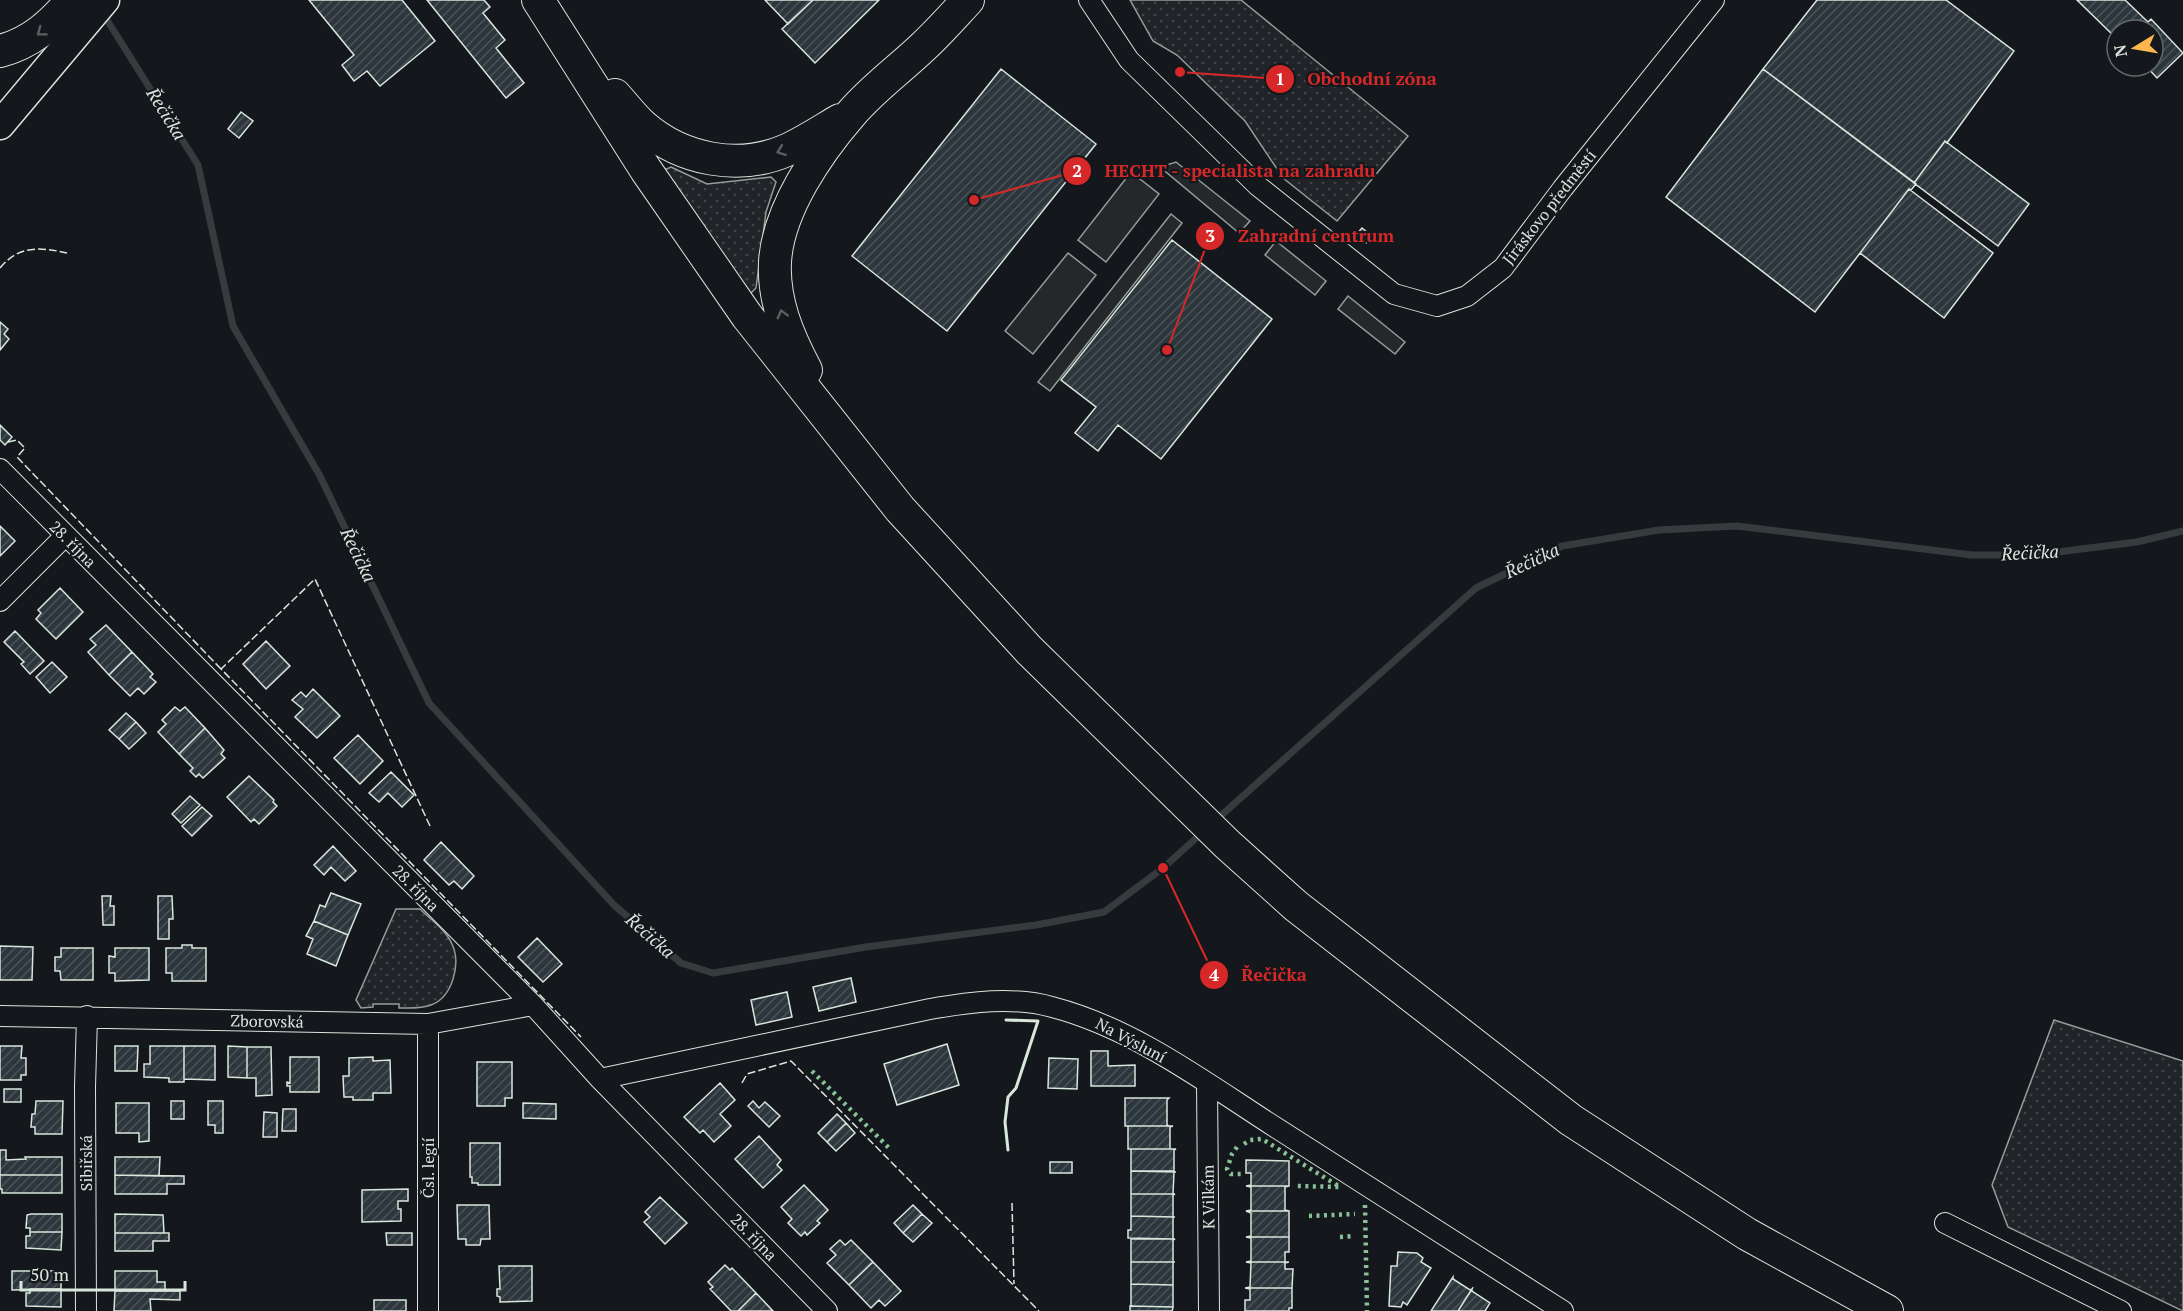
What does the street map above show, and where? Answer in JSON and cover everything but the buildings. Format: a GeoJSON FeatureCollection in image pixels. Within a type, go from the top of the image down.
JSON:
{"type":"FeatureCollection","features":[{"type":"Feature","properties":{"kind":"main road"},"geometry":{"type":"LineString","coordinates":[[0,51],[33,38],[56,20],[72,0]]}},
{"type":"Feature","properties":{"kind":"main road"},"geometry":{"type":"LineString","coordinates":[[0,125],[105,0]]}},
{"type":"Feature","properties":{"kind":"main road"},"geometry":{"type":"LineString","coordinates":[[538,0],[646,170],[747,316],[845,442],[900,509],[1029,650],[1227,844],[1296,906],[1571,1120],[1747,1234],[1887,1311]]}},
{"type":"Feature","properties":{"kind":"main road"},"geometry":{"type":"LineString","coordinates":[[845,442],[790,340],[780,312],[775,260],[780,236],[802,180],[851,114],[926,44],[968,0]]}},
{"type":"Feature","properties":{"kind":"main road"},"geometry":{"type":"LineString","coordinates":[[563,41],[644,126],[686,152],[707,159],[735,160],[765,157],[787,150],[851,114]]}},
{"type":"Feature","properties":{"kind":"street","name":"Jiráskovo předměstí"},"geometry":{"type":"LineString","coordinates":[[1089,0],[1129,60],[1258,186],[1394,294],[1437,306],[1467,296],[1503,268],[1563,188],[1714,0]]}},
{"type":"Feature","properties":{"kind":"street","name":"28. října"},"geometry":{"type":"LineString","coordinates":[[0,469],[533,1005],[600,1079],[827,1311]]}},
{"type":"Feature","properties":{"kind":"street"},"geometry":{"type":"LineString","coordinates":[[0,601],[65,536]]}},
{"type":"Feature","properties":{"kind":"street","name":"Na Výsluní"},"geometry":{"type":"LineString","coordinates":[[600,1079],[930,1009],[973,1002],[1011,1002],[1049,1006],[1092,1018],[1122,1032],[1207,1083],[1563,1311]]}},
{"type":"Feature","properties":{"kind":"street","name":"Zborovská"},"geometry":{"type":"LineString","coordinates":[[0,1016],[428,1024],[533,1005]]}},
{"type":"Feature","properties":{"kind":"street","name":"Sibiřská"},"geometry":{"type":"LineString","coordinates":[[86,1311],[87,1016]]}},
{"type":"Feature","properties":{"kind":"street","name":"Čsl. legií"},"geometry":{"type":"LineString","coordinates":[[428,1024],[428,1311]]}},
{"type":"Feature","properties":{"kind":"street","name":"K Vilkám"},"geometry":{"type":"LineString","coordinates":[[1207,1083],[1209,1311]]}},
{"type":"Feature","properties":{"kind":"street"},"geometry":{"type":"LineString","coordinates":[[1945,1223],[2121,1311]]}},
{"type":"Feature","properties":{"kind":"shaded area"},"geometry":{"type":"Polygon","coordinates":[[[1130,0],[1241,0],[1408,136],[1337,221],[1283,178],[1245,121],[1177,55],[1153,41],[1130,0]]]}},
{"type":"Feature","properties":{"kind":"shaded area"},"geometry":{"type":"Polygon","coordinates":[[[1176,162],[1250,221],[1239,233],[1160,167],[1176,162]]]}},
{"type":"Feature","properties":{"kind":"shaded area"},"geometry":{"type":"Polygon","coordinates":[[[671,167],[707,184],[771,177],[776,182],[766,212],[756,288],[749,295],[664,170],[671,167]]]}},
{"type":"Feature","properties":{"kind":"shaded area"},"geometry":{"type":"Polygon","coordinates":[[[1131,172],[1159,194],[1106,262],[1078,240],[1131,172]]]}},
{"type":"Feature","properties":{"kind":"shaded area"},"geometry":{"type":"Polygon","coordinates":[[[1171,214],[1182,223],[1050,391],[1038,382],[1171,214]]]}},
{"type":"Feature","properties":{"kind":"shaded area"},"geometry":{"type":"Polygon","coordinates":[[[1276,241],[1326,281],[1315,295],[1265,255],[1276,241]]]}},
{"type":"Feature","properties":{"kind":"shaded area"},"geometry":{"type":"Polygon","coordinates":[[[1068,253],[1096,275],[1033,354],[1005,331],[1068,253]]]}},
{"type":"Feature","properties":{"kind":"shaded area"},"geometry":{"type":"Polygon","coordinates":[[[1348,296],[1405,342],[1395,354],[1338,309],[1348,296]]]}},
{"type":"Feature","properties":{"kind":"shaded area"},"geometry":{"type":"Polygon","coordinates":[[[396,909],[420,909],[446,934],[455,952],[453,979],[445,995],[431,1005],[399,1008],[399,1004],[373,1004],[373,1007],[361,1008],[356,1000],[396,909]]]}},
{"type":"Feature","properties":{"kind":"shaded area"},"geometry":{"type":"Polygon","coordinates":[[[2054,1020],[2183,1061],[2183,1311],[2008,1227],[1992,1185],[2054,1020]]]}},
{"type":"Feature","properties":{"kind":"waterway","name":"Řečička"},"geometry":{"type":"LineString","coordinates":[[102,12],[198,165],[233,326],[320,476],[429,703],[614,905],[681,963],[713,973],[866,947],[1036,925],[1104,912],[1163,868],[1203,832]]}},
{"type":"Feature","properties":{"kind":"waterway","name":"Řečička"},"geometry":{"type":"LineString","coordinates":[[1216,820],[1476,588],[1562,546],[1659,530],[1737,526],[1972,555],[2034,555],[2137,542],[2183,531]]}},
{"type":"Feature","properties":{"kind":"hedge"},"geometry":{"type":"LineString","coordinates":[[812,1071],[891,1150]]}},
{"type":"Feature","properties":{"kind":"hedge"},"geometry":{"type":"LineString","coordinates":[[1244,1144],[1250,1140],[1262,1139],[1340,1187],[1296,1186]]}},
{"type":"Feature","properties":{"kind":"hedge"},"geometry":{"type":"LineString","coordinates":[[1237,1147],[1227,1169],[1231,1174],[1243,1174]]}},
{"type":"Feature","properties":{"kind":"hedge"},"geometry":{"type":"LineString","coordinates":[[1365,1205],[1367,1311]]}},
{"type":"Feature","properties":{"kind":"hedge"},"geometry":{"type":"LineString","coordinates":[[1309,1216],[1355,1214]]}},
{"type":"Feature","properties":{"kind":"hedge"},"geometry":{"type":"LineString","coordinates":[[1340,1237],[1354,1236]]}},
{"type":"Feature","properties":{"kind":"fence"},"geometry":{"type":"LineString","coordinates":[[0,268],[15,255],[30,250],[67,253]]}},
{"type":"Feature","properties":{"kind":"fence"},"geometry":{"type":"LineString","coordinates":[[8,442],[17,440],[25,448],[17,457],[221,669]]}},
{"type":"Feature","properties":{"kind":"fence"},"geometry":{"type":"LineString","coordinates":[[430,826],[315,579],[221,669],[581,1037]]}},
{"type":"Feature","properties":{"kind":"fence"},"geometry":{"type":"LineString","coordinates":[[742,1083],[747,1074],[791,1061],[1039,1311]]}},
{"type":"Feature","properties":{"kind":"fence"},"geometry":{"type":"LineString","coordinates":[[1012,1203],[1014,1284]]}},
{"type":"Feature","properties":{"kind":"wall"},"geometry":{"type":"LineString","coordinates":[[1006,1020],[1038,1021],[1016,1088],[1008,1097],[1005,1122],[1008,1150]]}},
{"type":"Feature","properties":{"kind":"place","name":"Obchodní zóna"},"geometry":{"type":"Point","coordinates":[1180,72]}},
{"type":"Feature","properties":{"kind":"place","name":"HECHT - specialista na zahradu"},"geometry":{"type":"Point","coordinates":[974,200]}},
{"type":"Feature","properties":{"kind":"place","name":"Zahradní centrum"},"geometry":{"type":"Point","coordinates":[1167,350]}},
{"type":"Feature","properties":{"kind":"place","name":"Řečička"},"geometry":{"type":"Point","coordinates":[1163,868]}}]}
